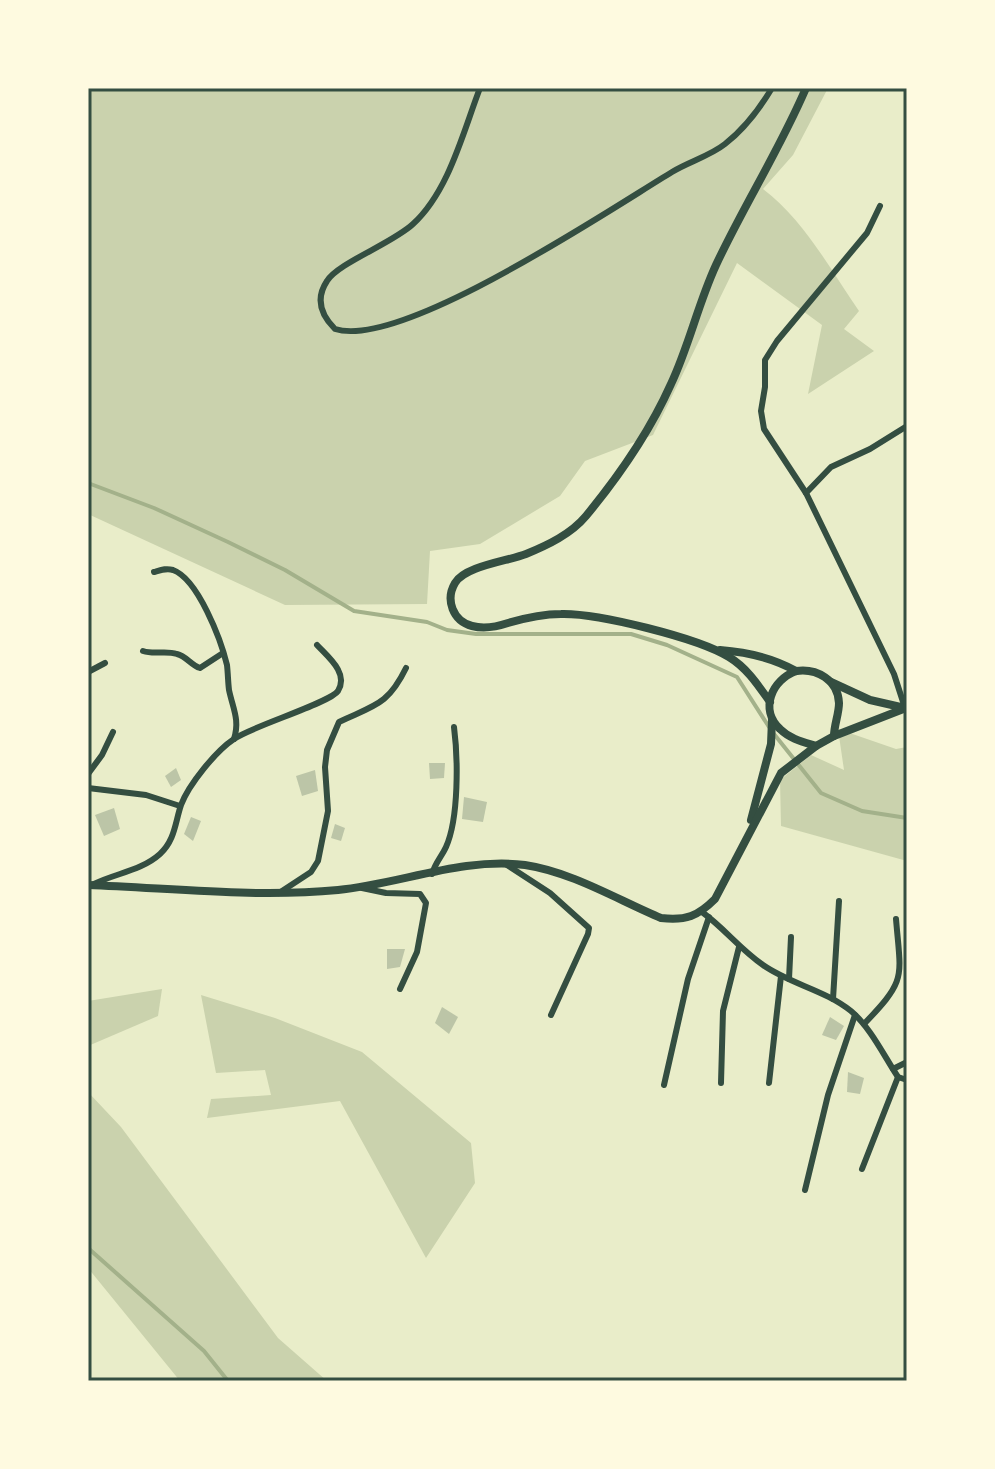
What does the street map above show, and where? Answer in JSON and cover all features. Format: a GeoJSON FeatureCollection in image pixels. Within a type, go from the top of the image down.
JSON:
{"type":"FeatureCollection","features":[{"type":"Feature","properties":{"kind":"main road"},"geometry":{"type":"LineString","coordinates":[[770,702],[754,678],[740,665],[679,636],[575,614],[525,618],[492,628],[472,626],[458,619],[450,597],[453,585],[467,573],[524,555],[569,532],[584,519],[614,480],[643,437],[671,384],[714,270],[791,125],[806,88]]}},
{"type":"Feature","properties":{"kind":"main road"},"geometry":{"type":"LineString","coordinates":[[712,650],[754,655],[796,671],[817,672],[870,700],[906,708]]}},
{"type":"Feature","properties":{"kind":"main road"},"geometry":{"type":"LineString","coordinates":[[747,832],[773,733],[771,693],[781,679],[796,671]]}},
{"type":"Feature","properties":{"kind":"main road"},"geometry":{"type":"LineString","coordinates":[[829,681],[839,704],[834,736]]}},
{"type":"Feature","properties":{"kind":"main road"},"geometry":{"type":"LineString","coordinates":[[89,885],[279,893],[359,888],[475,865],[504,864],[557,873],[661,918],[678,920],[693,917],[706,914],[781,773],[834,736],[906,708]]}},
{"type":"Feature","properties":{"kind":"main road"},"geometry":{"type":"LineString","coordinates":[[771,714],[781,730],[797,741],[816,746]]}},
{"type":"Feature","properties":{"kind":"street"},"geometry":{"type":"LineString","coordinates":[[480,88],[446,174],[420,216],[394,239],[329,276],[322,289],[320,304],[328,322],[335,329],[361,333],[409,318],[538,255],[674,171],[722,147],[747,122],[772,88]]}},
{"type":"Feature","properties":{"kind":"street"},"geometry":{"type":"LineString","coordinates":[[880,206],[867,233],[777,341],[765,360],[761,411],[764,429],[806,493],[894,674],[906,708]]}},
{"type":"Feature","properties":{"kind":"street"},"geometry":{"type":"LineString","coordinates":[[806,493],[831,467],[870,449],[907,426]]}},
{"type":"Feature","properties":{"kind":"street"},"geometry":{"type":"LineString","coordinates":[[154,572],[166,569],[175,571],[186,580],[215,627],[238,725],[234,739]]}},
{"type":"Feature","properties":{"kind":"street"},"geometry":{"type":"LineString","coordinates":[[89,885],[139,867],[160,854],[173,835],[180,806],[195,779],[234,739],[337,693],[342,682],[340,674],[317,645]]}},
{"type":"Feature","properties":{"kind":"street"},"geometry":{"type":"LineString","coordinates":[[143,651],[153,654],[173,652],[200,668],[223,653]]}},
{"type":"Feature","properties":{"kind":"street"},"geometry":{"type":"LineString","coordinates":[[88,672],[105,663]]}},
{"type":"Feature","properties":{"kind":"street"},"geometry":{"type":"LineString","coordinates":[[279,893],[311,872],[318,861],[328,811],[325,767],[334,729],[339,722],[387,698],[406,668]]}},
{"type":"Feature","properties":{"kind":"street"},"geometry":{"type":"LineString","coordinates":[[431,874],[437,859],[446,849],[450,833],[458,762],[454,727]]}},
{"type":"Feature","properties":{"kind":"street"},"geometry":{"type":"LineString","coordinates":[[88,774],[113,732]]}},
{"type":"Feature","properties":{"kind":"street"},"geometry":{"type":"LineString","coordinates":[[88,788],[146,795],[180,806]]}},
{"type":"Feature","properties":{"kind":"street"},"geometry":{"type":"LineString","coordinates":[[504,864],[543,887],[589,928],[551,1015]]}},
{"type":"Feature","properties":{"kind":"street"},"geometry":{"type":"LineString","coordinates":[[359,888],[420,894],[424,898],[423,927],[417,952],[400,989]]}},
{"type":"Feature","properties":{"kind":"street"},"geometry":{"type":"LineString","coordinates":[[833,999],[839,901]]}},
{"type":"Feature","properties":{"kind":"street"},"geometry":{"type":"LineString","coordinates":[[664,1085],[706,914],[739,947],[781,976],[833,999],[855,1015],[898,1077],[907,1080]]}},
{"type":"Feature","properties":{"kind":"street"},"geometry":{"type":"LineString","coordinates":[[864,1024],[892,995],[901,975],[896,919]]}},
{"type":"Feature","properties":{"kind":"street"},"geometry":{"type":"LineString","coordinates":[[789,979],[791,937]]}},
{"type":"Feature","properties":{"kind":"street"},"geometry":{"type":"LineString","coordinates":[[721,1083],[723,1011],[739,947]]}},
{"type":"Feature","properties":{"kind":"street"},"geometry":{"type":"LineString","coordinates":[[769,1083],[781,976]]}},
{"type":"Feature","properties":{"kind":"street"},"geometry":{"type":"LineString","coordinates":[[805,1190],[828,1095],[855,1015]]}},
{"type":"Feature","properties":{"kind":"street"},"geometry":{"type":"LineString","coordinates":[[893,1069],[907,1062]]}},
{"type":"Feature","properties":{"kind":"street"},"geometry":{"type":"LineString","coordinates":[[862,1169],[898,1077]]}},
{"type":"Feature","properties":{"kind":"green space"},"geometry":{"type":"Polygon","coordinates":[[[88,88],[828,88],[793,155],[763,189],[804,230],[859,311],[844,329],[874,351],[808,394],[822,325],[737,263],[653,435],[585,461],[560,496],[480,544],[430,551],[427,604],[285,605],[88,514],[88,88]]]}},
{"type":"Feature","properties":{"kind":"green space"},"geometry":{"type":"Polygon","coordinates":[[[838,729],[896,749],[907,747],[907,861],[781,826],[780,780],[811,755],[844,770],[838,729]]]}},
{"type":"Feature","properties":{"kind":"green space"},"geometry":{"type":"Polygon","coordinates":[[[162,989],[158,1016],[88,1046],[88,1001],[162,989]]]}},
{"type":"Feature","properties":{"kind":"green space"},"geometry":{"type":"Polygon","coordinates":[[[201,995],[275,1018],[362,1052],[471,1143],[475,1183],[426,1258],[340,1101],[207,1118],[211,1099],[271,1095],[265,1070],[216,1073],[201,995]]]}},
{"type":"Feature","properties":{"kind":"green space"},"geometry":{"type":"Polygon","coordinates":[[[88,1092],[121,1127],[278,1338],[327,1381],[180,1381],[88,1268],[88,1092]]]}},
{"type":"Feature","properties":{"kind":"building"},"geometry":{"type":"Polygon","coordinates":[[[429,763],[445,763],[444,778],[430,779],[429,763]]]}},
{"type":"Feature","properties":{"kind":"building"},"geometry":{"type":"Polygon","coordinates":[[[176,768],[181,780],[171,787],[165,776],[176,768]]]}},
{"type":"Feature","properties":{"kind":"building"},"geometry":{"type":"Polygon","coordinates":[[[315,770],[318,791],[302,796],[296,776],[315,770]]]}},
{"type":"Feature","properties":{"kind":"building"},"geometry":{"type":"Polygon","coordinates":[[[464,797],[487,802],[483,822],[462,819],[464,797]]]}},
{"type":"Feature","properties":{"kind":"building"},"geometry":{"type":"Polygon","coordinates":[[[114,808],[120,829],[104,836],[95,815],[114,808]]]}},
{"type":"Feature","properties":{"kind":"building"},"geometry":{"type":"Polygon","coordinates":[[[191,817],[201,821],[193,841],[184,834],[191,817]]]}},
{"type":"Feature","properties":{"kind":"building"},"geometry":{"type":"Polygon","coordinates":[[[335,824],[345,828],[341,841],[331,838],[335,824]]]}},
{"type":"Feature","properties":{"kind":"building"},"geometry":{"type":"Polygon","coordinates":[[[387,949],[405,949],[400,967],[387,969],[387,949]]]}},
{"type":"Feature","properties":{"kind":"building"},"geometry":{"type":"Polygon","coordinates":[[[442,1007],[458,1017],[449,1034],[435,1023],[442,1007]]]}},
{"type":"Feature","properties":{"kind":"building"},"geometry":{"type":"Polygon","coordinates":[[[830,1017],[844,1026],[836,1040],[822,1035],[830,1017]]]}},
{"type":"Feature","properties":{"kind":"building"},"geometry":{"type":"Polygon","coordinates":[[[848,1072],[864,1078],[860,1094],[847,1092],[848,1072]]]}},
{"type":"Feature","properties":{"kind":"waterway"},"geometry":{"type":"LineString","coordinates":[[88,483],[154,508],[228,542],[285,570],[354,611],[427,622],[447,630],[476,634],[631,634],[667,645],[737,677],[769,727]]}},
{"type":"Feature","properties":{"kind":"waterway"},"geometry":{"type":"LineString","coordinates":[[774,734],[821,793],[862,811],[907,818]]}},
{"type":"Feature","properties":{"kind":"waterway"},"geometry":{"type":"LineString","coordinates":[[88,1248],[204,1351],[228,1381]]}}]}
